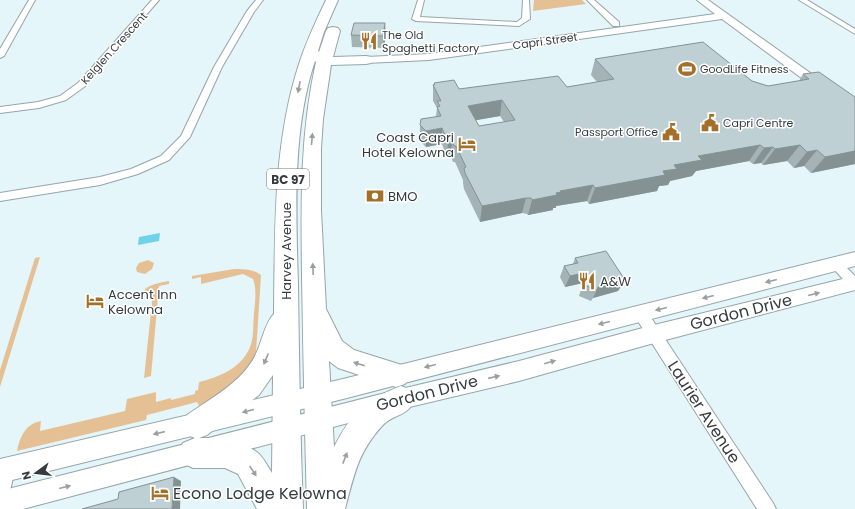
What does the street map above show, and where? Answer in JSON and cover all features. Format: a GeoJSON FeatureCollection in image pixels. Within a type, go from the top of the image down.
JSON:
{"type":"FeatureCollection","features":[{"type":"Feature","properties":{"kind":"highway","name":"Harvey Avenue"},"geometry":{"type":"LineString","coordinates":[[323,509],[317,408],[311,152],[319,84],[317,55],[332,0]]}},
{"type":"Feature","properties":{"kind":"highway","name":"Harvey Avenue"},"geometry":{"type":"LineString","coordinates":[[286,509],[286,206],[293,116],[300,80],[330,39],[345,0]]}},
{"type":"Feature","properties":{"kind":"highway"},"geometry":{"type":"LineString","coordinates":[[330,39],[338,50],[347,55],[366,60]]}},
{"type":"Feature","properties":{"kind":"highway"},"geometry":{"type":"LineString","coordinates":[[317,55],[366,60]]}},
{"type":"Feature","properties":{"kind":"highway"},"geometry":{"type":"LineString","coordinates":[[319,84],[340,68],[366,60]]}},
{"type":"Feature","properties":{"kind":"highway"},"geometry":{"type":"LineString","coordinates":[[314,308],[333,349],[347,360],[399,387],[356,435],[345,457],[329,509]]}},
{"type":"Feature","properties":{"kind":"highway"},"geometry":{"type":"LineString","coordinates":[[197,425],[250,386],[265,364],[286,310]]}},
{"type":"Feature","properties":{"kind":"highway"},"geometry":{"type":"LineString","coordinates":[[193,453],[228,453],[248,464],[274,509]]}},
{"type":"Feature","properties":{"kind":"main road"},"geometry":{"type":"LineString","coordinates":[[702,0],[855,111]]}},
{"type":"Feature","properties":{"kind":"main road","name":"Capri Street"},"geometry":{"type":"LineString","coordinates":[[366,60],[430,57],[724,16]]}},
{"type":"Feature","properties":{"kind":"main road","name":"Gordon Drive"},"geometry":{"type":"LineString","coordinates":[[0,503],[193,453],[286,416],[399,387],[641,314],[855,259]]}},
{"type":"Feature","properties":{"kind":"main road","name":"Gordon Drive"},"geometry":{"type":"LineString","coordinates":[[399,387],[519,371],[654,334],[855,284]]}},
{"type":"Feature","properties":{"kind":"main road","name":"Gordon Drive"},"geometry":{"type":"LineString","coordinates":[[3,470],[197,425],[286,416]]}},
{"type":"Feature","properties":{"kind":"street"},"geometry":{"type":"LineString","coordinates":[[0,56],[32,0]]}},
{"type":"Feature","properties":{"kind":"street","name":"Kelglen Crescent"},"geometry":{"type":"LineString","coordinates":[[0,110],[39,105],[63,98],[81,86],[156,0]]}},
{"type":"Feature","properties":{"kind":"street"},"geometry":{"type":"LineString","coordinates":[[0,197],[100,181],[134,172],[165,158],[185,137],[218,67],[251,11],[260,0]]}},
{"type":"Feature","properties":{"kind":"street"},"geometry":{"type":"LineString","coordinates":[[421,0],[416,19],[469,23],[519,24],[526,19],[526,0]]}},
{"type":"Feature","properties":{"kind":"street"},"geometry":{"type":"LineString","coordinates":[[590,0],[616,24]]}},
{"type":"Feature","properties":{"kind":"street"},"geometry":{"type":"LineString","coordinates":[[802,0],[855,32]]}},
{"type":"Feature","properties":{"kind":"street"},"geometry":{"type":"LineString","coordinates":[[836,264],[855,284]]}},
{"type":"Feature","properties":{"kind":"street","name":"Laurier Avenue"},"geometry":{"type":"LineString","coordinates":[[641,314],[767,509]]}},
{"type":"Feature","properties":{"kind":"street"},"geometry":{"type":"LineString","coordinates":[[0,496],[3,470]]}},
{"type":"Feature","properties":{"kind":"shaded area"},"geometry":{"type":"Polygon","coordinates":[[[534,0],[582,0],[586,4],[533,11],[534,0]]]}},
{"type":"Feature","properties":{"kind":"shaded area"},"geometry":{"type":"Polygon","coordinates":[[[40,257],[0,387],[0,370],[35,258],[40,257]]]}},
{"type":"Feature","properties":{"kind":"shaded area"},"geometry":{"type":"Polygon","coordinates":[[[148,260],[154,263],[152,269],[145,274],[137,272],[136,268],[139,263],[148,260]]]}},
{"type":"Feature","properties":{"kind":"shaded area"},"geometry":{"type":"Polygon","coordinates":[[[234,269],[251,270],[261,275],[256,353],[251,369],[216,399],[199,406],[197,402],[147,415],[146,420],[17,451],[24,432],[35,423],[41,421],[40,431],[125,411],[127,399],[156,392],[156,402],[195,394],[195,391],[198,390],[199,382],[223,374],[237,365],[248,352],[252,340],[255,296],[253,279],[243,274],[201,284],[201,277],[192,279],[192,276],[234,269]]]}},
{"type":"Feature","properties":{"kind":"shaded area"},"geometry":{"type":"Polygon","coordinates":[[[169,281],[169,284],[159,286],[151,376],[144,378],[153,293],[141,295],[149,286],[169,281]]]}},
{"type":"Feature","properties":{"kind":"water"},"geometry":{"type":"Polygon","coordinates":[[[160,233],[159,241],[138,245],[139,237],[160,233]]]}},
{"type":"Feature","properties":{"kind":"building"},"geometry":{"type":"Polygon","coordinates":[[[354,23],[385,23],[383,36],[351,35],[354,23]]]}},
{"type":"Feature","properties":{"kind":"building"},"geometry":{"type":"Polygon","coordinates":[[[703,42],[752,81],[768,86],[809,79],[803,74],[819,72],[855,97],[855,151],[825,157],[817,150],[807,152],[800,145],[775,149],[773,147],[764,148],[760,145],[698,156],[702,160],[674,165],[677,169],[663,171],[665,175],[595,188],[593,185],[560,191],[561,192],[556,193],[557,195],[532,200],[531,198],[526,198],[482,206],[465,173],[464,168],[466,167],[456,146],[454,146],[452,141],[448,142],[442,128],[426,131],[420,125],[421,119],[441,116],[437,107],[440,106],[437,101],[441,101],[433,85],[435,84],[434,83],[454,80],[459,89],[558,76],[567,87],[614,79],[595,59],[703,42]],[[502,100],[468,106],[479,126],[515,120],[502,100]]]}},
{"type":"Feature","properties":{"kind":"building"},"geometry":{"type":"Polygon","coordinates":[[[606,251],[625,280],[598,287],[597,290],[584,285],[588,272],[570,276],[564,266],[578,263],[575,258],[606,251]]]}},
{"type":"Feature","properties":{"kind":"building","name":"Econo Lodge Kelowna"},"geometry":{"type":"Polygon","coordinates":[[[174,477],[172,509],[82,509],[118,499],[119,492],[174,477]]]}},
{"type":"Feature","properties":{"kind":"place","name":"The Old Spaghetti Factory"},"geometry":{"type":"Point","coordinates":[369,41]}},
{"type":"Feature","properties":{"kind":"place","name":"GoodLife Fitness"},"geometry":{"type":"Point","coordinates":[687,69]}},
{"type":"Feature","properties":{"kind":"place","name":"Capri Centre"},"geometry":{"type":"Point","coordinates":[710,123]}},
{"type":"Feature","properties":{"kind":"place","name":"Passport Office"},"geometry":{"type":"Point","coordinates":[671,132]}},
{"type":"Feature","properties":{"kind":"place","name":"Coast Capri Hotel Kelowna"},"geometry":{"type":"Point","coordinates":[467,144]}},
{"type":"Feature","properties":{"kind":"place","name":"BMO"},"geometry":{"type":"Point","coordinates":[375,196]}},
{"type":"Feature","properties":{"kind":"place","name":"A&W"},"geometry":{"type":"Point","coordinates":[587,281]}},
{"type":"Feature","properties":{"kind":"place","name":"Accent Inn Kelowna"},"geometry":{"type":"Point","coordinates":[95,301]}},
{"type":"Feature","properties":{"kind":"place","name":"Econo Lodge Kelowna"},"geometry":{"type":"Point","coordinates":[160,493]}}]}
